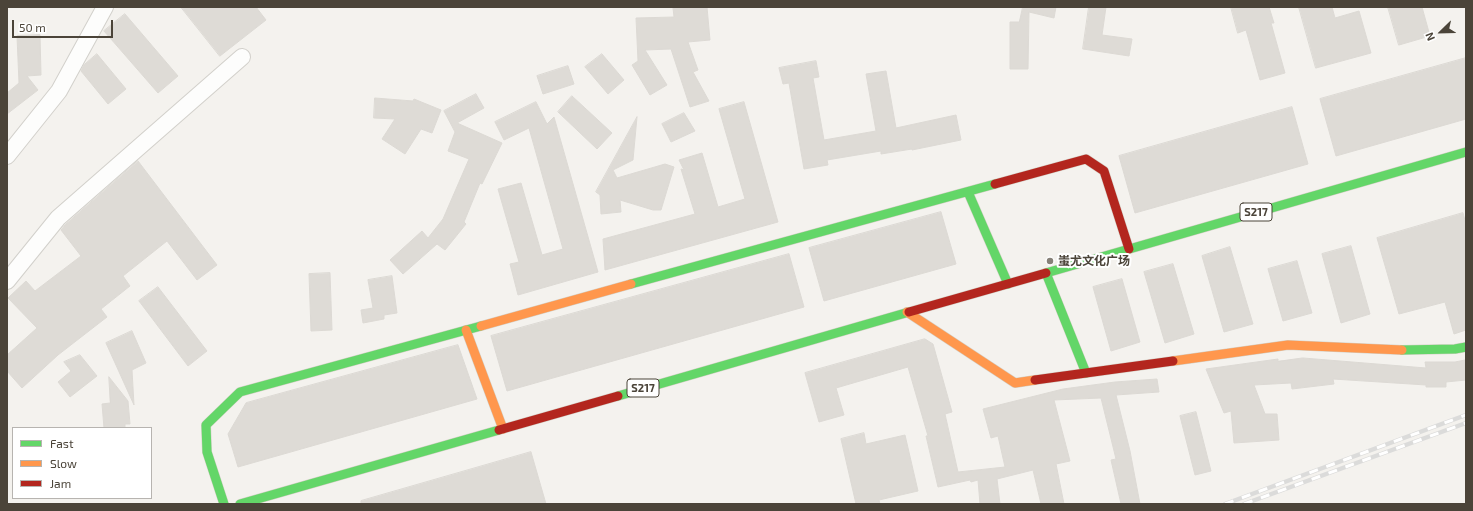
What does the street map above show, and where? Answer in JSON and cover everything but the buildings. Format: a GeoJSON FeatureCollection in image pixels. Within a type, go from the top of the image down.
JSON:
{"type":"FeatureCollection","features":[{"type":"Feature","properties":{"kind":"street"},"geometry":{"type":"LineString","coordinates":[[7,156],[59,91],[105,7]]}},
{"type":"Feature","properties":{"kind":"street"},"geometry":{"type":"LineString","coordinates":[[7,281],[58,218],[242,57]]}},
{"type":"Feature","properties":{"kind":"street","name":"S217"},"geometry":{"type":"LineString","coordinates":[[240,504],[1466,152]]}},
{"type":"Feature","properties":{"kind":"street"},"geometry":{"type":"LineString","coordinates":[[224,504],[207,452],[206,426],[240,392],[1086,159],[1104,171],[1129,249]]}},
{"type":"Feature","properties":{"kind":"street"},"geometry":{"type":"LineString","coordinates":[[968,192],[1008,284]]}},
{"type":"Feature","properties":{"kind":"street"},"geometry":{"type":"LineString","coordinates":[[1046,273],[1086,373]]}},
{"type":"Feature","properties":{"kind":"street"},"geometry":{"type":"LineString","coordinates":[[907,312],[1015,383],[1288,345],[1396,350],[1455,349],[1466,347]]}},
{"type":"Feature","properties":{"kind":"street"},"geometry":{"type":"LineString","coordinates":[[466,330],[502,429]]}},
{"type":"Feature","properties":{"kind":"railway"},"geometry":{"type":"LineString","coordinates":[[1225,504],[1466,415]]}},
{"type":"Feature","properties":{"kind":"railway"},"geometry":{"type":"LineString","coordinates":[[1244,504],[1466,423]]}},
{"type":"Feature","properties":{"kind":"traffic: fast"},"geometry":{"type":"LineString","coordinates":[[1046,273],[1466,152]]}},
{"type":"Feature","properties":{"kind":"traffic: fast"},"geometry":{"type":"LineString","coordinates":[[631,284],[995,184]]}},
{"type":"Feature","properties":{"kind":"traffic: fast"},"geometry":{"type":"LineString","coordinates":[[968,192],[1008,284]]}},
{"type":"Feature","properties":{"kind":"traffic: fast"},"geometry":{"type":"LineString","coordinates":[[1046,273],[1086,373]]}},
{"type":"Feature","properties":{"kind":"traffic: fast"},"geometry":{"type":"LineString","coordinates":[[618,396],[909,312]]}},
{"type":"Feature","properties":{"kind":"traffic: fast"},"geometry":{"type":"LineString","coordinates":[[224,504],[207,452],[206,425],[240,392],[481,326]]}},
{"type":"Feature","properties":{"kind":"traffic: fast"},"geometry":{"type":"LineString","coordinates":[[1402,350],[1455,349],[1466,347]]}},
{"type":"Feature","properties":{"kind":"traffic: fast"},"geometry":{"type":"LineString","coordinates":[[240,504],[499,430]]}},
{"type":"Feature","properties":{"kind":"traffic: slow"},"geometry":{"type":"LineString","coordinates":[[481,326],[631,284]]}},
{"type":"Feature","properties":{"kind":"traffic: slow"},"geometry":{"type":"LineString","coordinates":[[907,312],[1015,383],[1035,380]]}},
{"type":"Feature","properties":{"kind":"traffic: slow"},"geometry":{"type":"LineString","coordinates":[[466,330],[503,429]]}},
{"type":"Feature","properties":{"kind":"traffic: slow"},"geometry":{"type":"LineString","coordinates":[[1173,361],[1288,345],[1402,350]]}},
{"type":"Feature","properties":{"kind":"traffic: jam"},"geometry":{"type":"LineString","coordinates":[[995,184],[1086,159],[1104,171],[1129,249]]}},
{"type":"Feature","properties":{"kind":"traffic: jam"},"geometry":{"type":"LineString","coordinates":[[909,312],[1046,273]]}},
{"type":"Feature","properties":{"kind":"traffic: jam"},"geometry":{"type":"LineString","coordinates":[[1035,380],[1173,361]]}},
{"type":"Feature","properties":{"kind":"traffic: jam"},"geometry":{"type":"LineString","coordinates":[[499,430],[618,396]]}},
{"type":"Feature","properties":{"kind":"place","name":"蚩尤文化广场"},"geometry":{"type":"Point","coordinates":[1050,261]}}]}
